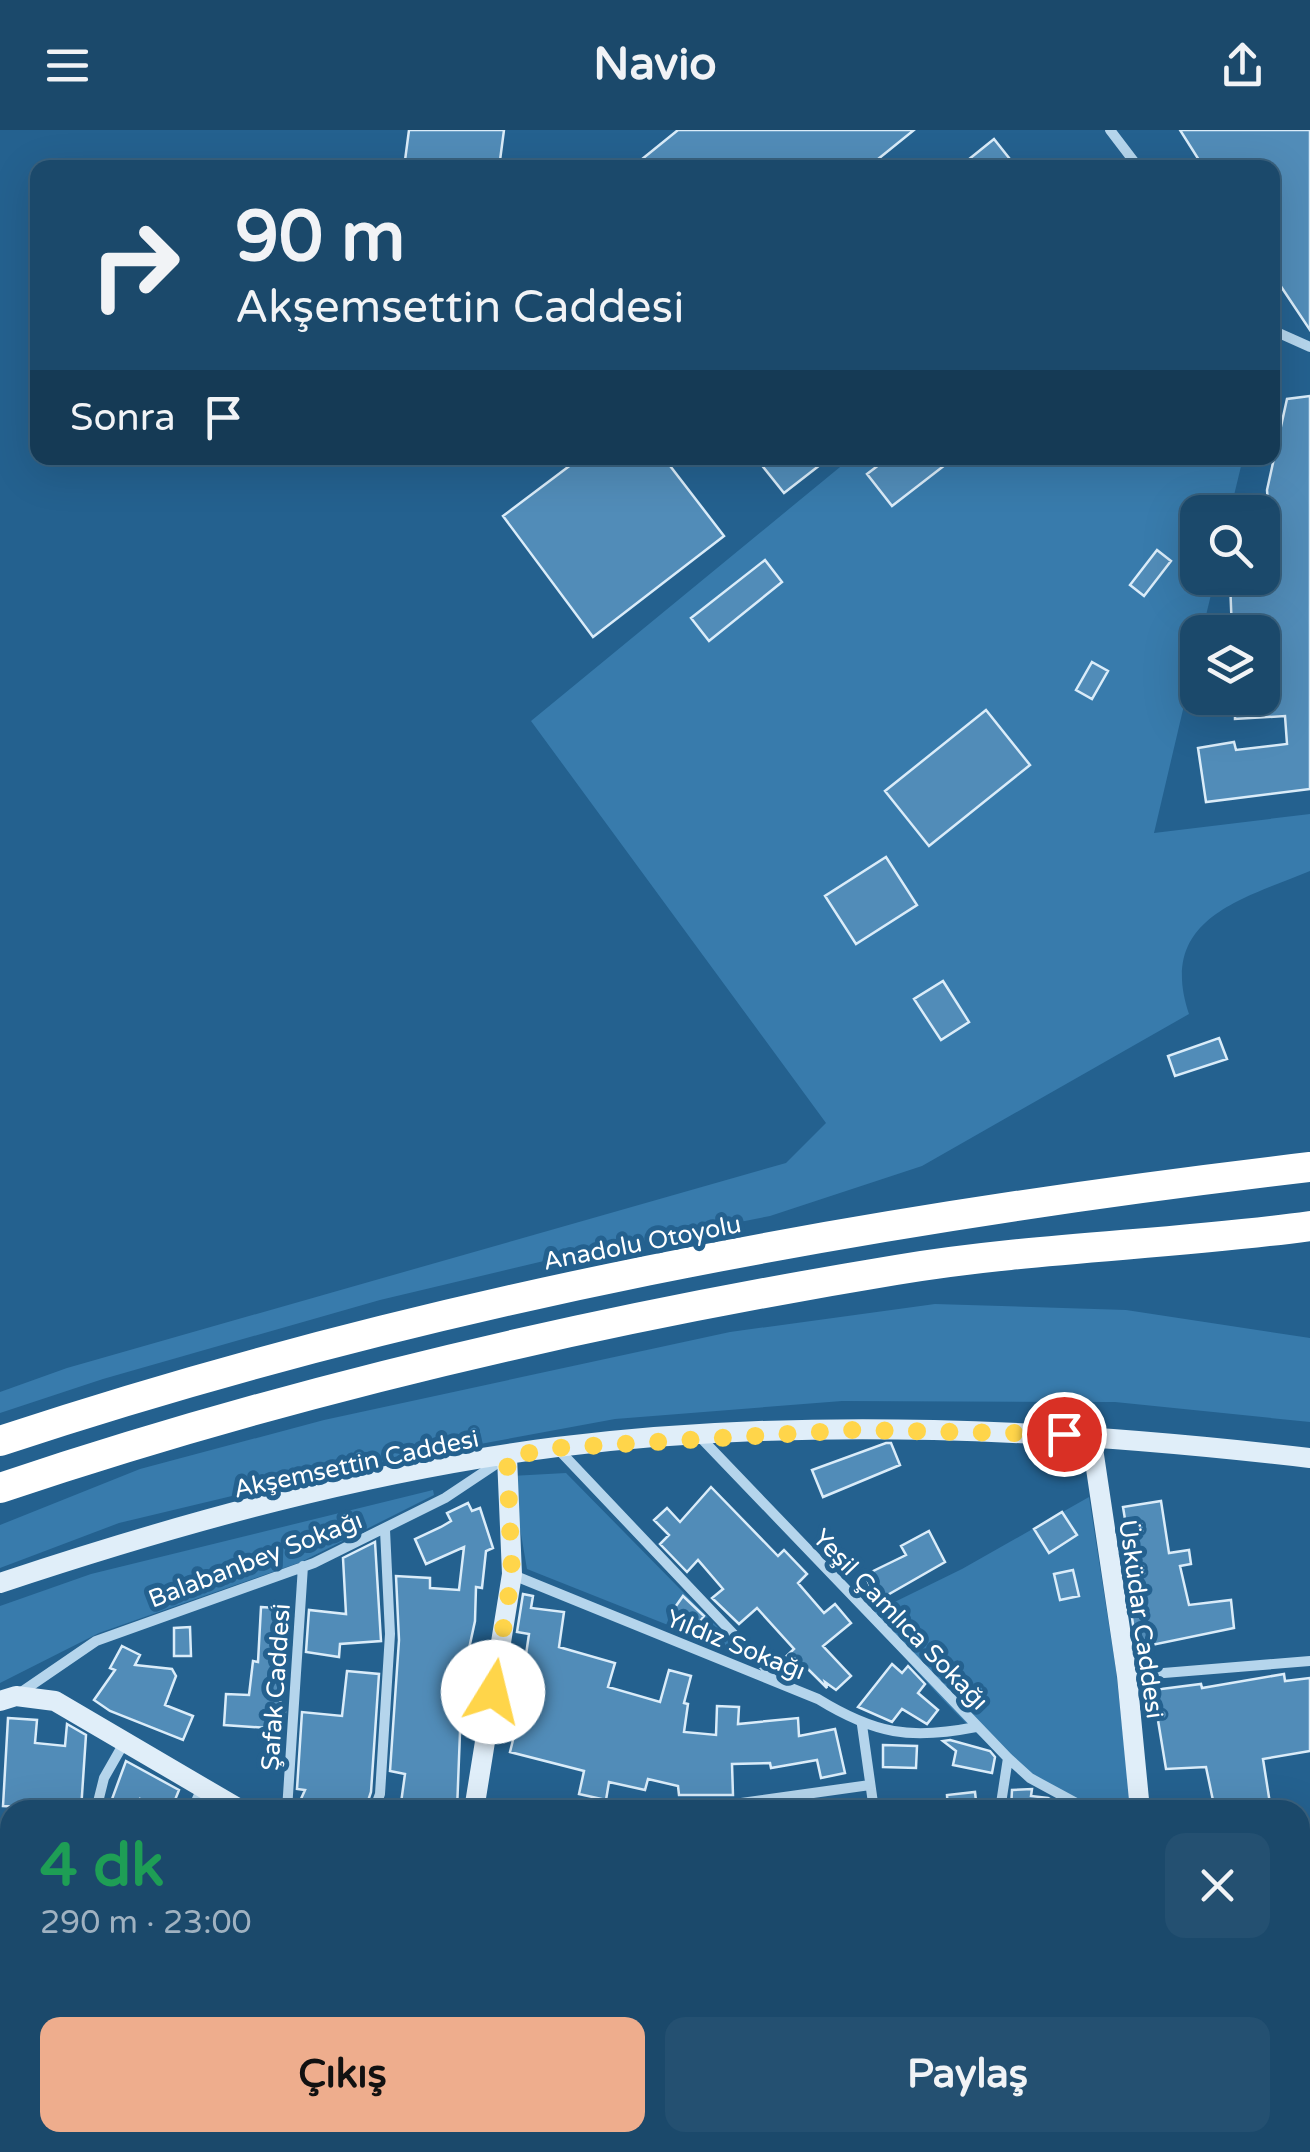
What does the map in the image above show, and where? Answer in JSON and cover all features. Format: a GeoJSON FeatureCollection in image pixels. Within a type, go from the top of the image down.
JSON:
{"type":"FeatureCollection","features":[{"type":"Feature","properties":{"kind":"highway","name":"Anadolu Otoyolu"},"geometry":{"type":"LineString","coordinates":[[0,1441],[251,1362],[616,1275],[967,1216],[1310,1166]]}},
{"type":"Feature","properties":{"kind":"highway"},"geometry":{"type":"LineString","coordinates":[[0,1491],[87,1458],[216,1417],[630,1318],[900,1270],[1310,1226]]}},
{"type":"Feature","properties":{"kind":"main road","name":"Akşemsettin Caddesi"},"geometry":{"type":"LineString","coordinates":[[0,1584],[114,1545],[323,1490],[556,1448],[890,1428],[1091,1436],[1310,1458]]}},
{"type":"Feature","properties":{"kind":"main road","name":"Üsküdar Caddesi"},"geometry":{"type":"LineString","coordinates":[[1091,1436],[1127,1676],[1139,1800]]}},
{"type":"Feature","properties":{"kind":"main road"},"geometry":{"type":"LineString","coordinates":[[476,1800],[512,1574],[507,1457]]}},
{"type":"Feature","properties":{"kind":"main road"},"geometry":{"type":"LineString","coordinates":[[8,1699],[55,1701],[223,1800]]}},
{"type":"Feature","properties":{"kind":"street"},"geometry":{"type":"LineString","coordinates":[[1110,130],[1133,160]]}},
{"type":"Feature","properties":{"kind":"street"},"geometry":{"type":"LineString","coordinates":[[1280,334],[1310,347]]}},
{"type":"Feature","properties":{"kind":"street","name":"Yeşil Çamlıca Sokağı"},"geometry":{"type":"LineString","coordinates":[[700,1437],[976,1727],[1030,1778],[1071,1800]]}},
{"type":"Feature","properties":{"kind":"street"},"geometry":{"type":"LineString","coordinates":[[556,1448],[781,1684]]}},
{"type":"Feature","properties":{"kind":"street","name":"Balabanbey Sokağı"},"geometry":{"type":"LineString","coordinates":[[8,1699],[96,1642],[303,1566],[385,1530],[445,1498],[507,1457]]}},
{"type":"Feature","properties":{"kind":"street"},"geometry":{"type":"LineString","coordinates":[[378,1800],[390,1634],[385,1530]]}},
{"type":"Feature","properties":{"kind":"street","name":"Şafak Caddesi"},"geometry":{"type":"LineString","coordinates":[[288,1800],[303,1566]]}},
{"type":"Feature","properties":{"kind":"street","name":"Yıldız Sokağı"},"geometry":{"type":"LineString","coordinates":[[512,1574],[818,1699],[862,1726]]}},
{"type":"Feature","properties":{"kind":"street"},"geometry":{"type":"LineString","coordinates":[[1127,1676],[1310,1661]]}},
{"type":"Feature","properties":{"kind":"street"},"geometry":{"type":"LineString","coordinates":[[872,1800],[862,1726],[936,1734],[976,1727]]}},
{"type":"Feature","properties":{"kind":"street"},"geometry":{"type":"LineString","coordinates":[[98,1800],[104,1778],[124,1743]]}},
{"type":"Feature","properties":{"kind":"street"},"geometry":{"type":"LineString","coordinates":[[1002,1800],[1008,1758]]}},
{"type":"Feature","properties":{"kind":"street"},"geometry":{"type":"LineString","coordinates":[[782,1800],[870,1786]]}},
{"type":"Feature","properties":{"kind":"street"},"geometry":{"type":"LineString","coordinates":[[197,1800],[202,1788]]}},
{"type":"Feature","properties":{"kind":"shaded area"},"geometry":{"type":"Polygon","coordinates":[[[842,465],[1241,465],[1234,495],[1180,495],[1180,595],[1211,595],[1206,615],[1180,615],[1182,715],[1154,833],[1310,814],[1310,871],[1233,904],[1211,918],[1195,935],[1185,956],[1182,982],[1189,1014],[922,1166],[770,1216],[565,1256],[380,1300],[103,1379],[0,1413],[0,1392],[67,1368],[786,1163],[826,1123],[531,721],[842,465]]]}},
{"type":"Feature","properties":{"kind":"shaded area"},"geometry":{"type":"Polygon","coordinates":[[[935,1304],[1126,1310],[1310,1338],[1310,1422],[1115,1402],[842,1401],[615,1419],[345,1469],[119,1523],[0,1568],[0,1525],[140,1469],[324,1420],[730,1332],[935,1304]]]}},
{"type":"Feature","properties":{"kind":"shaded area"},"geometry":{"type":"Polygon","coordinates":[[[566,1473],[746,1656],[527,1569],[511,1476],[566,1473]]]}},
{"type":"Feature","properties":{"kind":"shaded area"},"geometry":{"type":"Polygon","coordinates":[[[433,1490],[434,1495],[301,1562],[99,1633],[0,1683],[0,1606],[91,1574],[433,1490]]]}},
{"type":"Feature","properties":{"kind":"shaded area"},"geometry":{"type":"Polygon","coordinates":[[[1089,1497],[1116,1670],[1130,1800],[1080,1800],[1056,1791],[1019,1768],[951,1708],[868,1615],[962,1569],[1089,1497]]]}},
{"type":"Feature","properties":{"kind":"building"},"geometry":{"type":"Polygon","coordinates":[[[409,130],[504,130],[500,160],[405,160],[409,130]]]}},
{"type":"Feature","properties":{"kind":"building"},"geometry":{"type":"Polygon","coordinates":[[[678,130],[914,130],[877,160],[641,160],[678,130]]]}},
{"type":"Feature","properties":{"kind":"building"},"geometry":{"type":"Polygon","coordinates":[[[1180,130],[1310,130],[1310,330],[1280,285],[1280,160],[1199,160],[1180,130]]]}},
{"type":"Feature","properties":{"kind":"building"},"geometry":{"type":"Polygon","coordinates":[[[994,139],[1011,160],[968,160],[994,139]]]}},
{"type":"Feature","properties":{"kind":"building"},"geometry":{"type":"Polygon","coordinates":[[[1310,396],[1310,789],[1206,802],[1198,748],[1234,742],[1236,750],[1287,744],[1285,716],[1235,719],[1235,715],[1280,715],[1280,615],[1231,615],[1231,595],[1280,595],[1280,495],[1267,495],[1267,490],[1272,465],[1280,465],[1280,431],[1287,399],[1310,396]]]}},
{"type":"Feature","properties":{"kind":"building"},"geometry":{"type":"Polygon","coordinates":[[[571,465],[669,465],[724,536],[593,637],[503,516],[571,465]]]}},
{"type":"Feature","properties":{"kind":"building"},"geometry":{"type":"Polygon","coordinates":[[[762,465],[820,465],[784,493],[762,465]]]}},
{"type":"Feature","properties":{"kind":"building"},"geometry":{"type":"Polygon","coordinates":[[[879,465],[945,465],[892,506],[867,474],[879,465]]]}},
{"type":"Feature","properties":{"kind":"building"},"geometry":{"type":"Polygon","coordinates":[[[1157,550],[1171,561],[1144,596],[1130,585],[1157,550]]]}},
{"type":"Feature","properties":{"kind":"building"},"geometry":{"type":"Polygon","coordinates":[[[765,560],[782,582],[709,641],[691,618],[765,560]]]}},
{"type":"Feature","properties":{"kind":"building"},"geometry":{"type":"Polygon","coordinates":[[[1092,662],[1108,671],[1092,699],[1076,690],[1092,662]]]}},
{"type":"Feature","properties":{"kind":"building"},"geometry":{"type":"Polygon","coordinates":[[[986,710],[1030,765],[929,846],[885,791],[986,710]]]}},
{"type":"Feature","properties":{"kind":"building"},"geometry":{"type":"Polygon","coordinates":[[[886,857],[917,905],[856,944],[825,896],[886,857]]]}},
{"type":"Feature","properties":{"kind":"building"},"geometry":{"type":"Polygon","coordinates":[[[943,981],[969,1022],[941,1040],[914,999],[943,981]]]}},
{"type":"Feature","properties":{"kind":"building"},"geometry":{"type":"Polygon","coordinates":[[[1219,1038],[1227,1059],[1175,1076],[1168,1056],[1219,1038]]]}},
{"type":"Feature","properties":{"kind":"building"},"geometry":{"type":"Polygon","coordinates":[[[891,1443],[900,1465],[823,1497],[812,1470],[891,1443]]]}},
{"type":"Feature","properties":{"kind":"building"},"geometry":{"type":"Polygon","coordinates":[[[711,1487],[778,1556],[784,1550],[807,1574],[798,1583],[824,1613],[835,1604],[851,1623],[823,1646],[851,1676],[836,1690],[825,1682],[827,1688],[804,1665],[791,1678],[785,1676],[776,1666],[794,1649],[757,1608],[739,1624],[712,1598],[723,1589],[698,1560],[687,1572],[660,1544],[669,1535],[654,1520],[667,1508],[680,1522],[711,1487]]]}},
{"type":"Feature","properties":{"kind":"building"},"geometry":{"type":"Polygon","coordinates":[[[1161,1501],[1169,1553],[1189,1550],[1191,1564],[1180,1566],[1189,1605],[1231,1600],[1234,1628],[1147,1646],[1135,1639],[1127,1582],[1135,1580],[1123,1507],[1161,1501]]]}},
{"type":"Feature","properties":{"kind":"building"},"geometry":{"type":"Polygon","coordinates":[[[468,1503],[472,1511],[480,1508],[493,1548],[486,1551],[482,1588],[476,1587],[475,1621],[462,1681],[457,1800],[401,1800],[405,1774],[390,1771],[399,1640],[396,1576],[430,1578],[430,1588],[459,1590],[464,1547],[426,1564],[415,1539],[451,1521],[447,1513],[468,1503]]]}},
{"type":"Feature","properties":{"kind":"building"},"geometry":{"type":"Polygon","coordinates":[[[1062,1512],[1077,1535],[1049,1553],[1034,1529],[1062,1512]]]}},
{"type":"Feature","properties":{"kind":"building"},"geometry":{"type":"Polygon","coordinates":[[[929,1531],[945,1562],[877,1601],[865,1575],[906,1555],[901,1546],[929,1531]]]}},
{"type":"Feature","properties":{"kind":"building"},"geometry":{"type":"Polygon","coordinates":[[[375,1542],[381,1641],[340,1644],[339,1657],[306,1652],[309,1610],[346,1614],[343,1558],[375,1542]]]}},
{"type":"Feature","properties":{"kind":"building"},"geometry":{"type":"Polygon","coordinates":[[[1073,1570],[1079,1596],[1060,1600],[1054,1574],[1073,1570]]]}},
{"type":"Feature","properties":{"kind":"building"},"geometry":{"type":"Polygon","coordinates":[[[523,1594],[533,1596],[531,1608],[564,1612],[559,1647],[615,1663],[608,1687],[660,1702],[669,1670],[691,1676],[684,1703],[688,1704],[684,1732],[716,1735],[717,1706],[739,1707],[738,1724],[798,1718],[799,1736],[835,1729],[845,1773],[821,1778],[817,1760],[771,1768],[770,1763],[732,1764],[733,1795],[679,1795],[678,1786],[648,1779],[645,1790],[609,1782],[606,1800],[579,1794],[584,1771],[510,1752],[518,1720],[503,1717],[506,1700],[519,1703],[529,1634],[517,1632],[523,1594]]]}},
{"type":"Feature","properties":{"kind":"building"},"geometry":{"type":"Polygon","coordinates":[[[683,1596],[704,1616],[694,1630],[671,1613],[683,1596]]]}},
{"type":"Feature","properties":{"kind":"building"},"geometry":{"type":"Polygon","coordinates":[[[261,1607],[291,1609],[279,1699],[285,1710],[284,1729],[224,1725],[226,1694],[249,1695],[253,1661],[258,1662],[261,1607]]]}},
{"type":"Feature","properties":{"kind":"building"},"geometry":{"type":"Polygon","coordinates":[[[190,1627],[191,1656],[174,1656],[174,1628],[190,1627]]]}},
{"type":"Feature","properties":{"kind":"building"},"geometry":{"type":"Polygon","coordinates":[[[122,1646],[140,1655],[135,1665],[172,1669],[176,1676],[165,1705],[193,1716],[183,1740],[110,1711],[94,1700],[115,1670],[110,1668],[122,1646]]]}},
{"type":"Feature","properties":{"kind":"building"},"geometry":{"type":"Polygon","coordinates":[[[892,1664],[902,1673],[908,1666],[925,1684],[918,1693],[938,1710],[927,1724],[902,1709],[892,1722],[858,1707],[892,1664]]]}},
{"type":"Feature","properties":{"kind":"building"},"geometry":{"type":"Polygon","coordinates":[[[347,1671],[379,1674],[368,1800],[300,1800],[305,1790],[297,1789],[302,1712],[342,1716],[347,1671]]]}},
{"type":"Feature","properties":{"kind":"building"},"geometry":{"type":"Polygon","coordinates":[[[1284,1674],[1285,1681],[1310,1678],[1310,1751],[1263,1759],[1269,1800],[1213,1800],[1206,1767],[1166,1769],[1153,1690],[1201,1684],[1202,1688],[1284,1674]]]}},
{"type":"Feature","properties":{"kind":"building"},"geometry":{"type":"Polygon","coordinates":[[[8,1718],[37,1720],[35,1743],[65,1746],[67,1724],[86,1735],[82,1800],[3,1800],[8,1718]]]}},
{"type":"Feature","properties":{"kind":"building"},"geometry":{"type":"Polygon","coordinates":[[[943,1741],[990,1751],[995,1757],[992,1773],[953,1765],[956,1751],[943,1741]]]}},
{"type":"Feature","properties":{"kind":"building"},"geometry":{"type":"Polygon","coordinates":[[[883,1745],[917,1746],[916,1768],[883,1767],[883,1745]]]}},
{"type":"Feature","properties":{"kind":"building"},"geometry":{"type":"Polygon","coordinates":[[[126,1761],[179,1790],[175,1800],[112,1800],[126,1761]]]}},
{"type":"Feature","properties":{"kind":"building"},"geometry":{"type":"Polygon","coordinates":[[[1032,1789],[1031,1796],[1052,1800],[1012,1800],[1012,1790],[1032,1789]]]}},
{"type":"Feature","properties":{"kind":"building"},"geometry":{"type":"Polygon","coordinates":[[[975,1792],[976,1800],[947,1800],[947,1795],[975,1792]]]}},
{"type":"Feature","properties":{"kind":"route"},"geometry":{"type":"LineString","coordinates":[[493,1692],[512,1574],[507,1457],[556,1448],[700,1437],[890,1428],[1064,1434]]}}]}
